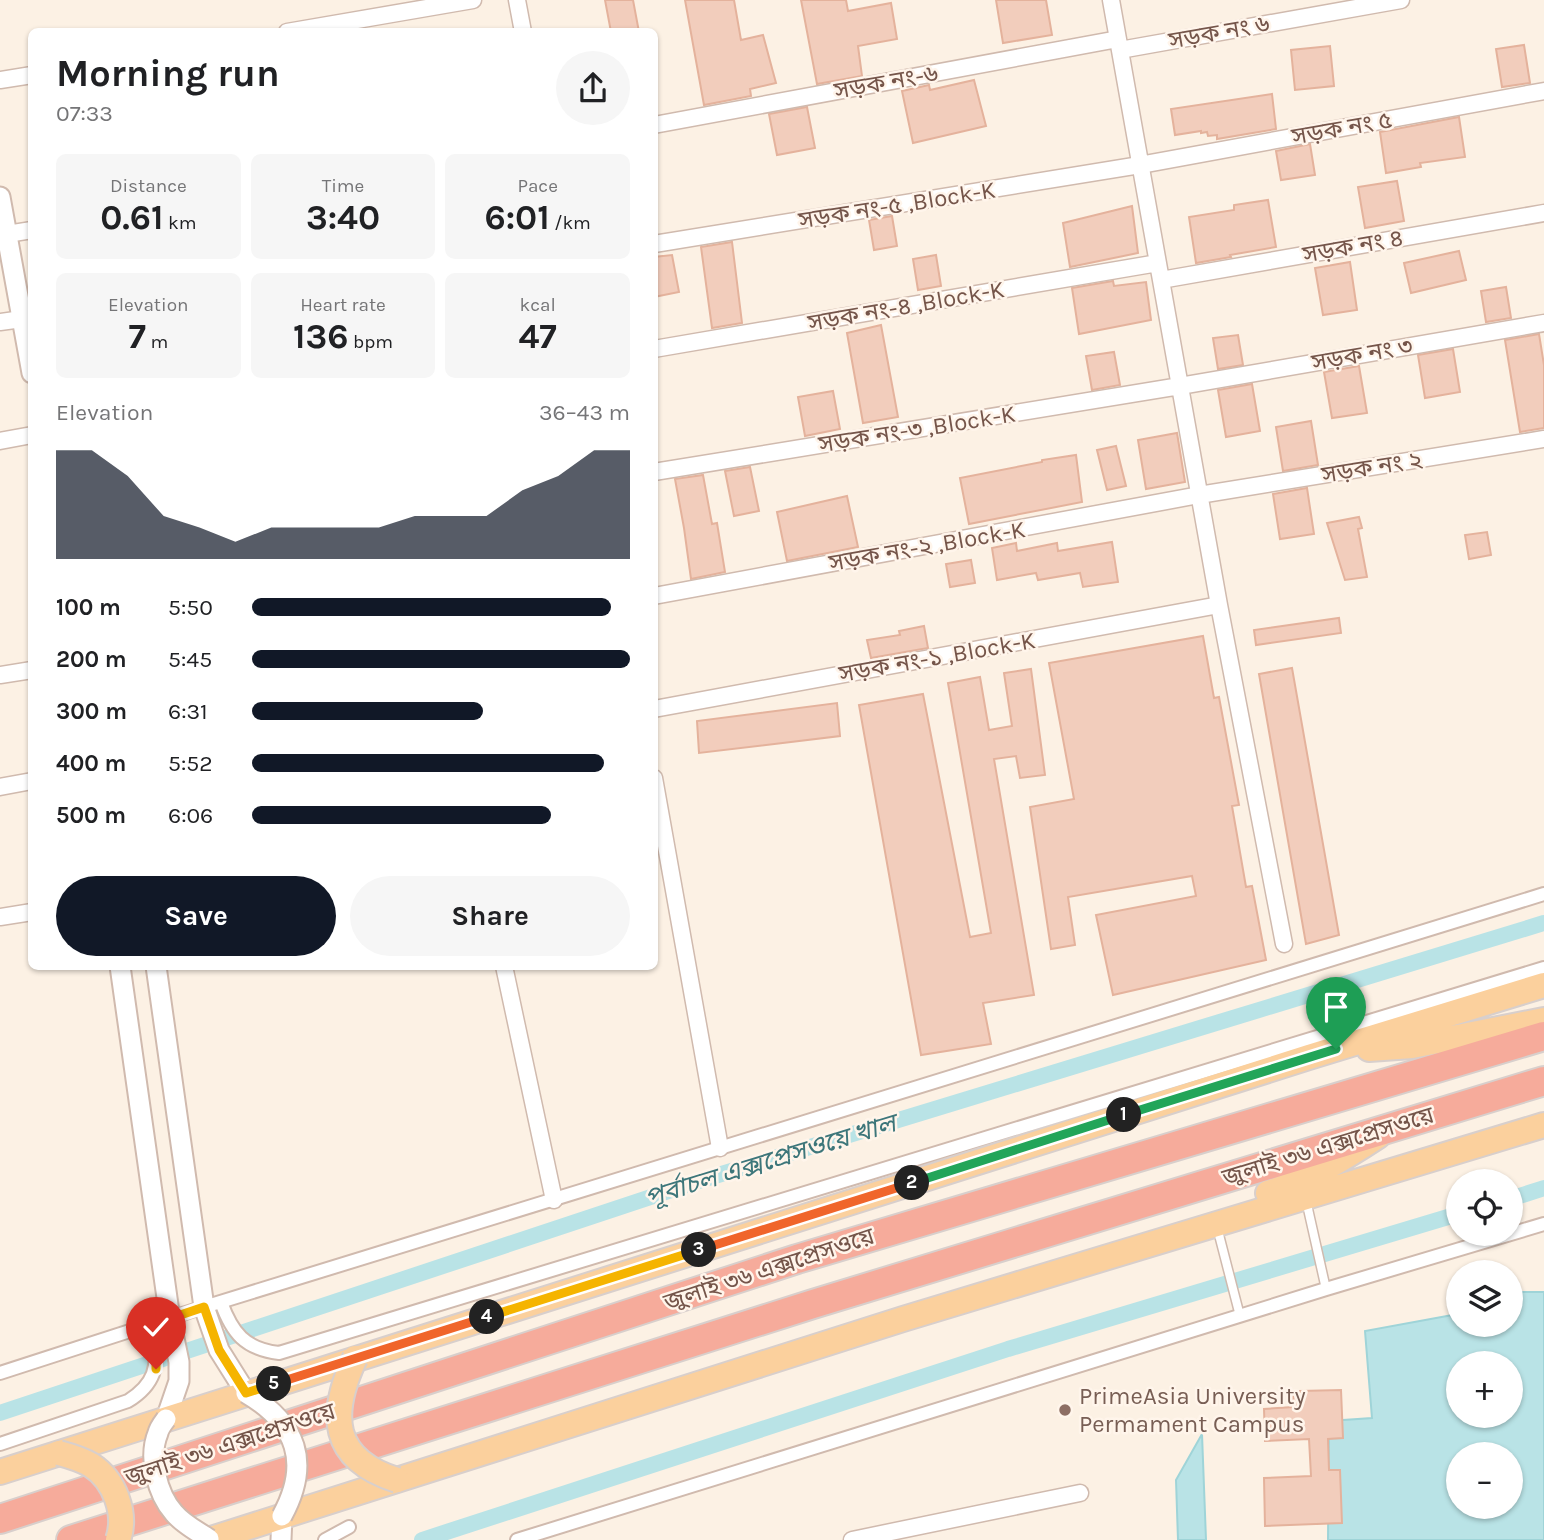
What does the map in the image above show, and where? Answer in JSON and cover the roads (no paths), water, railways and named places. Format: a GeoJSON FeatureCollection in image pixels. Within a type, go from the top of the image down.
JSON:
{"type":"FeatureCollection","features":[{"type":"Feature","properties":{"kind":"highway","name":"জুলাই ৩৬ এক্সপ্রেসওয়ে"},"geometry":{"type":"LineString","coordinates":[[0,1519],[797,1259],[1544,1036]]}},
{"type":"Feature","properties":{"kind":"highway","name":"জুলাই ৩৬ এক্সপ্রেসওয়ে"},"geometry":{"type":"LineString","coordinates":[[71,1540],[826,1300],[1544,1081]]}},
{"type":"Feature","properties":{"kind":"main road"},"geometry":{"type":"LineString","coordinates":[[0,1472],[1544,985]]}},
{"type":"Feature","properties":{"kind":"main road"},"geometry":{"type":"LineString","coordinates":[[1336,1049],[1412,1046],[1544,1020]]}},
{"type":"Feature","properties":{"kind":"main road"},"geometry":{"type":"LineString","coordinates":[[209,1540],[281,1528],[397,1480],[569,1424],[1544,1125]]}},
{"type":"Feature","properties":{"kind":"main road"},"geometry":{"type":"LineString","coordinates":[[1071,1268],[1086,1254],[1117,1240],[1288,1186],[1342,1160],[1393,1126]]}},
{"type":"Feature","properties":{"kind":"main road"},"geometry":{"type":"LineString","coordinates":[[355,1358],[340,1395],[342,1436],[361,1464],[376,1474],[397,1480]]}},
{"type":"Feature","properties":{"kind":"main road"},"geometry":{"type":"LineString","coordinates":[[59,1453],[90,1464],[106,1479],[120,1506],[122,1517],[118,1540]]}},
{"type":"Feature","properties":{"kind":"street"},"geometry":{"type":"LineString","coordinates":[[310,28],[473,0]]}},
{"type":"Feature","properties":{"kind":"street"},"geometry":{"type":"LineString","coordinates":[[517,0],[522,28]]}},
{"type":"Feature","properties":{"kind":"street"},"geometry":{"type":"LineString","coordinates":[[1111,0],[1219,605],[1284,944]]}},
{"type":"Feature","properties":{"kind":"street","name":"সড়ক নং ৬"},"geometry":{"type":"LineString","coordinates":[[1119,44],[1401,0]]}},
{"type":"Feature","properties":{"kind":"street","name":"সড়ক নং-৬"},"geometry":{"type":"LineString","coordinates":[[658,124],[1119,44]]}},
{"type":"Feature","properties":{"kind":"street"},"geometry":{"type":"LineString","coordinates":[[0,80],[28,76]]}},
{"type":"Feature","properties":{"kind":"street","name":"সড়ক নং ৫"},"geometry":{"type":"LineString","coordinates":[[1140,165],[1544,92]]}},
{"type":"Feature","properties":{"kind":"street","name":"সড়ক নং-৫ ,Block-K"},"geometry":{"type":"LineString","coordinates":[[658,243],[1140,165]]}},
{"type":"Feature","properties":{"kind":"street"},"geometry":{"type":"LineString","coordinates":[[1,203],[28,342]]}},
{"type":"Feature","properties":{"kind":"street","name":"সড়ক নং ৪"},"geometry":{"type":"LineString","coordinates":[[1161,280],[1544,212]]}},
{"type":"Feature","properties":{"kind":"street"},"geometry":{"type":"LineString","coordinates":[[7,234],[28,231]]}},
{"type":"Feature","properties":{"kind":"street","name":"সড়ক নং-৪ ,Block-K"},"geometry":{"type":"LineString","coordinates":[[658,348],[1158,263]]}},
{"type":"Feature","properties":{"kind":"street"},"geometry":{"type":"LineString","coordinates":[[0,322],[22,319]]}},
{"type":"Feature","properties":{"kind":"street","name":"সড়ক নং ৩"},"geometry":{"type":"LineString","coordinates":[[1180,386],[1544,323]]}},
{"type":"Feature","properties":{"kind":"street","name":"সড়ক নং-৩ ,Block-K"},"geometry":{"type":"LineString","coordinates":[[658,471],[1180,386]]}},
{"type":"Feature","properties":{"kind":"street"},"geometry":{"type":"LineString","coordinates":[[0,441],[28,436]]}},
{"type":"Feature","properties":{"kind":"street","name":"সড়ক নং ২"},"geometry":{"type":"LineString","coordinates":[[1199,495],[1544,439]]}},
{"type":"Feature","properties":{"kind":"street","name":"সড়ক নং-২ ,Block-K"},"geometry":{"type":"LineString","coordinates":[[658,595],[1199,495]]}},
{"type":"Feature","properties":{"kind":"street","name":"সড়ক নং-১ ,Block-K"},"geometry":{"type":"LineString","coordinates":[[658,708],[1219,605]]}},
{"type":"Feature","properties":{"kind":"street"},"geometry":{"type":"LineString","coordinates":[[0,675],[28,671]]}},
{"type":"Feature","properties":{"kind":"street"},"geometry":{"type":"LineString","coordinates":[[0,787],[28,782]]}},
{"type":"Feature","properties":{"kind":"street"},"geometry":{"type":"LineString","coordinates":[[658,821],[720,1148]]}},
{"type":"Feature","properties":{"kind":"street"},"geometry":{"type":"LineString","coordinates":[[0,1373],[213,1304],[1544,894]]}},
{"type":"Feature","properties":{"kind":"street"},"geometry":{"type":"LineString","coordinates":[[0,917],[28,913]]}},
{"type":"Feature","properties":{"kind":"street"},"geometry":{"type":"LineString","coordinates":[[213,1304],[247,1343],[264,1351],[279,1353],[1544,968]]}},
{"type":"Feature","properties":{"kind":"street"},"geometry":{"type":"LineString","coordinates":[[121,970],[170,1319],[179,1362],[179,1381],[166,1419],[157,1434],[156,1473],[166,1503],[174,1514],[209,1540]]}},
{"type":"Feature","properties":{"kind":"street"},"geometry":{"type":"LineString","coordinates":[[157,970],[219,1350],[246,1393],[273,1411],[288,1433],[297,1455],[296,1483],[281,1528]]}},
{"type":"Feature","properties":{"kind":"street"},"geometry":{"type":"LineString","coordinates":[[505,970],[554,1200]]}},
{"type":"Feature","properties":{"kind":"street"},"geometry":{"type":"LineString","coordinates":[[517,1540],[1544,1224]]}},
{"type":"Feature","properties":{"kind":"street"},"geometry":{"type":"LineString","coordinates":[[0,1444],[128,1401],[141,1393],[151,1381],[156,1369],[156,1352],[153,1337],[133,1331]]}},
{"type":"Feature","properties":{"kind":"street"},"geometry":{"type":"LineString","coordinates":[[852,1540],[1080,1493]]}},
{"type":"Feature","properties":{"kind":"street"},"geometry":{"type":"LineString","coordinates":[[325,1540],[349,1527]]}},
{"type":"Feature","properties":{"kind":"lane"},"geometry":{"type":"LineString","coordinates":[[1306,1197],[1326,1289]]}},
{"type":"Feature","properties":{"kind":"lane"},"geometry":{"type":"LineString","coordinates":[[1217,1224],[1240,1316]]}},
{"type":"Feature","properties":{"kind":"water"},"geometry":{"type":"Polygon","coordinates":[[[1523,1292],[1544,1292],[1544,1540],[1328,1540],[1329,1421],[1372,1418],[1365,1331],[1446,1316],[1446,1337],[1523,1337],[1523,1292]]]}},
{"type":"Feature","properties":{"kind":"water"},"geometry":{"type":"Polygon","coordinates":[[[1202,1434],[1206,1540],[1178,1540],[1176,1480],[1202,1434]]]}},
{"type":"Feature","properties":{"kind":"waterway","name":"পূর্বাচল এক্সপ্রেসওয়ে খাল"},"geometry":{"type":"LineString","coordinates":[[0,1413],[705,1179],[1544,923]]}},
{"type":"Feature","properties":{"kind":"waterway","name":"পূর্বাচল এক্সপ্রেসওয়ে খাল"},"geometry":{"type":"LineString","coordinates":[[1523,1195],[1544,1188]]}},
{"type":"Feature","properties":{"kind":"waterway","name":"পূর্বাচল এক্সপ্রেসওয়ে খাল"},"geometry":{"type":"LineString","coordinates":[[422,1540],[1008,1349],[1446,1218]]}},
{"type":"Feature","properties":{"kind":"place","name":"PrimeAsia University Permament Campus"},"geometry":{"type":"Point","coordinates":[1065,1410]}}]}
